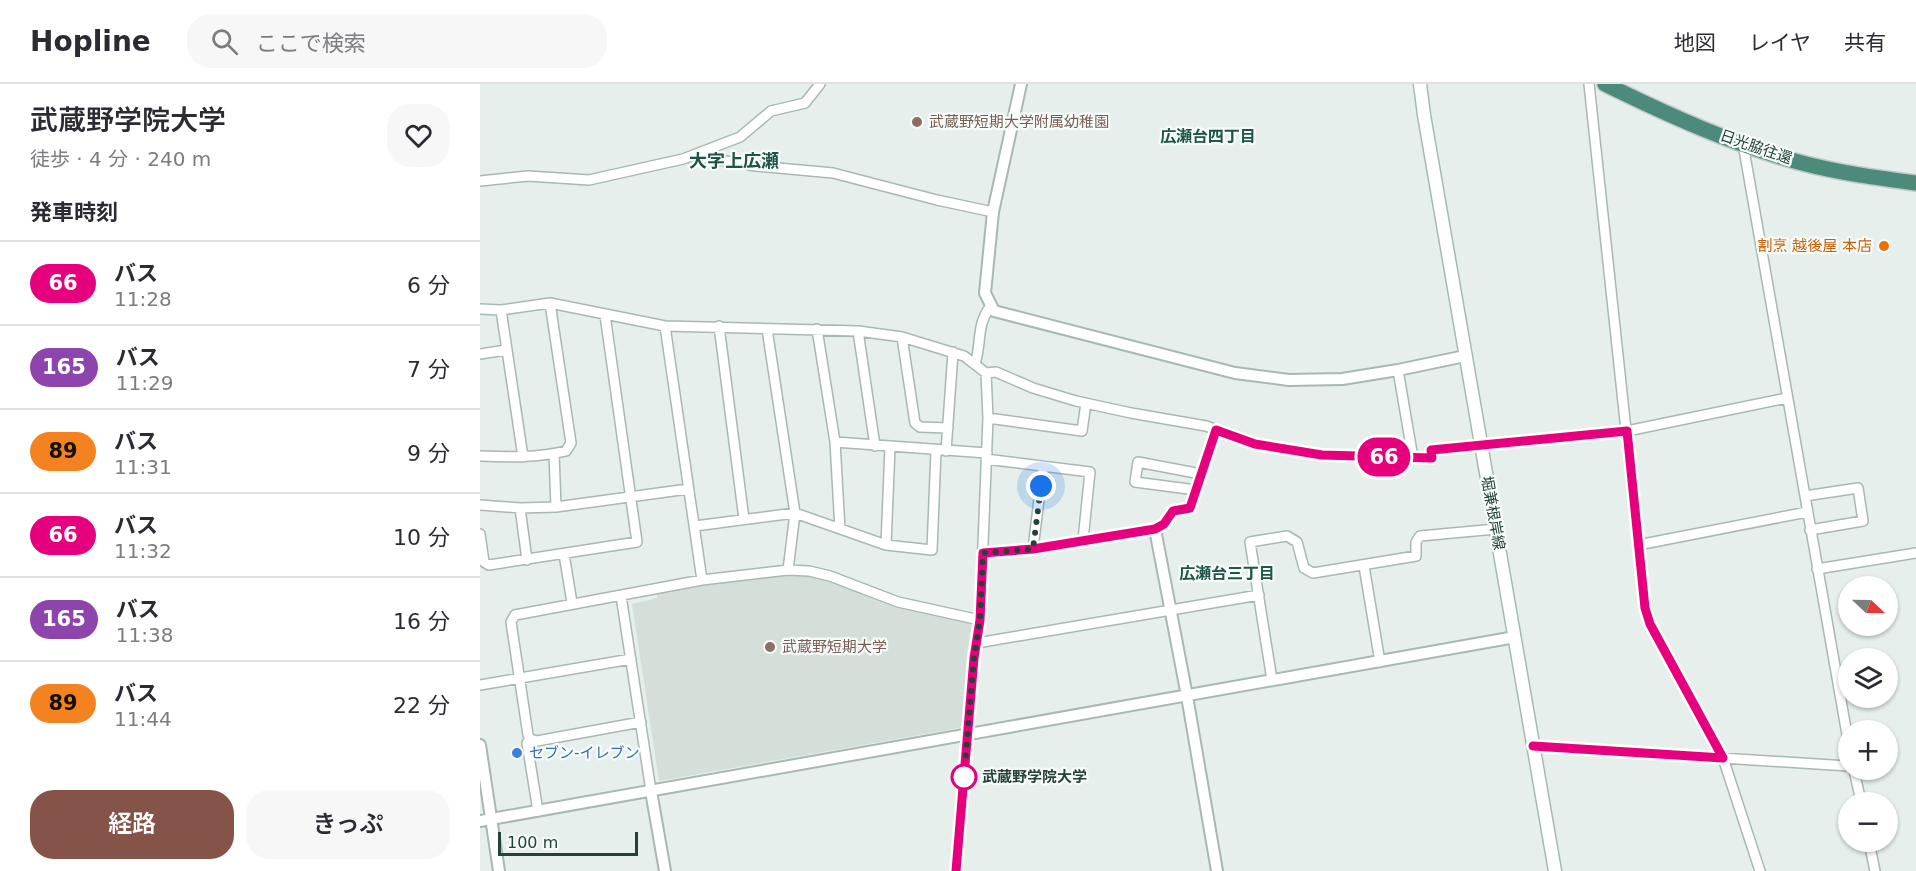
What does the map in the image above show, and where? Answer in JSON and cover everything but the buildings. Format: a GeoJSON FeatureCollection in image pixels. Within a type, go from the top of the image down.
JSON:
{"type":"FeatureCollection","features":[{"type":"Feature","properties":{"kind":"highway","name":"日光脇往還"},"geometry":{"type":"LineString","coordinates":[[1605,84],[1643,103],[1743,144],[1821,167],[1916,183]]}},
{"type":"Feature","properties":{"kind":"main road","name":"堀兼根岸線"},"geometry":{"type":"LineString","coordinates":[[1420,84],[1554,871]]}},
{"type":"Feature","properties":{"kind":"street"},"geometry":{"type":"LineString","coordinates":[[480,181],[528,176],[589,180],[690,156],[740,137],[771,111],[805,103],[820,84]]}},
{"type":"Feature","properties":{"kind":"street"},"geometry":{"type":"LineString","coordinates":[[1021,84],[993,212],[986,293],[990,307],[998,313],[1235,373],[1316,381],[1342,380],[1465,356]]}},
{"type":"Feature","properties":{"kind":"street"},"geometry":{"type":"LineString","coordinates":[[1589,84],[1645,608],[1650,624],[1723,758],[1760,871]]}},
{"type":"Feature","properties":{"kind":"street"},"geometry":{"type":"LineString","coordinates":[[1743,144],[1844,720]]}},
{"type":"Feature","properties":{"kind":"street"},"geometry":{"type":"LineString","coordinates":[[690,156],[756,166],[833,173],[993,212]]}},
{"type":"Feature","properties":{"kind":"street"},"geometry":{"type":"LineString","coordinates":[[480,309],[501,310],[550,303],[665,326],[817,329],[858,331],[902,337],[964,356],[986,373],[996,372],[1033,388],[1086,403],[1206,426],[1255,444],[1322,455],[1432,458],[1431,450],[1627,431],[1787,398]]}},
{"type":"Feature","properties":{"kind":"street"},"geometry":{"type":"LineString","coordinates":[[480,456],[522,457],[554,454],[566,451],[571,442],[550,303]]}},
{"type":"Feature","properties":{"kind":"street"},"geometry":{"type":"LineString","coordinates":[[975,364],[982,318],[990,307]]}},
{"type":"Feature","properties":{"kind":"street"},"geometry":{"type":"LineString","coordinates":[[501,310],[522,457]]}},
{"type":"Feature","properties":{"kind":"street"},"geometry":{"type":"LineString","coordinates":[[480,534],[484,562],[489,566],[637,542],[604,315]]}},
{"type":"Feature","properties":{"kind":"street"},"geometry":{"type":"LineString","coordinates":[[665,326],[702,580]]}},
{"type":"Feature","properties":{"kind":"street"},"geometry":{"type":"LineString","coordinates":[[719,326],[744,519]]}},
{"type":"Feature","properties":{"kind":"street"},"geometry":{"type":"LineString","coordinates":[[767,329],[795,513],[788,570]]}},
{"type":"Feature","properties":{"kind":"street"},"geometry":{"type":"LineString","coordinates":[[817,329],[835,442],[840,529]]}},
{"type":"Feature","properties":{"kind":"street"},"geometry":{"type":"LineString","coordinates":[[858,331],[875,446]]}},
{"type":"Feature","properties":{"kind":"street"},"geometry":{"type":"LineString","coordinates":[[902,337],[915,423],[920,427],[948,428]]}},
{"type":"Feature","properties":{"kind":"street"},"geometry":{"type":"LineString","coordinates":[[480,354],[506,350]]}},
{"type":"Feature","properties":{"kind":"street"},"geometry":{"type":"LineString","coordinates":[[946,451],[953,352]]}},
{"type":"Feature","properties":{"kind":"street"},"geometry":{"type":"LineString","coordinates":[[1398,370],[1413,458]]}},
{"type":"Feature","properties":{"kind":"street"},"geometry":{"type":"LineString","coordinates":[[956,871],[980,620],[988,418],[986,373]]}},
{"type":"Feature","properties":{"kind":"street"},"geometry":{"type":"LineString","coordinates":[[988,418],[1082,431],[1086,403]]}},
{"type":"Feature","properties":{"kind":"street"},"geometry":{"type":"LineString","coordinates":[[983,553],[1033,549],[1155,529],[1164,524],[1173,511],[1190,508],[1216,430]]}},
{"type":"Feature","properties":{"kind":"street"},"geometry":{"type":"LineString","coordinates":[[835,442],[946,451],[1090,472],[1083,540]]}},
{"type":"Feature","properties":{"kind":"street"},"geometry":{"type":"LineString","coordinates":[[886,545],[890,447]]}},
{"type":"Feature","properties":{"kind":"street"},"geometry":{"type":"LineString","coordinates":[[695,526],[795,513],[886,545],[932,550],[936,451]]}},
{"type":"Feature","properties":{"kind":"street"},"geometry":{"type":"LineString","coordinates":[[554,454],[556,507]]}},
{"type":"Feature","properties":{"kind":"street"},"geometry":{"type":"LineString","coordinates":[[1196,490],[1135,482],[1138,462],[1201,474]]}},
{"type":"Feature","properties":{"kind":"street"},"geometry":{"type":"LineString","coordinates":[[1033,549],[1043,466]]}},
{"type":"Feature","properties":{"kind":"street"},"geometry":{"type":"LineString","coordinates":[[1805,496],[1858,488],[1863,521],[1810,530]]}},
{"type":"Feature","properties":{"kind":"street"},"geometry":{"type":"LineString","coordinates":[[480,505],[520,508],[556,507],[688,489]]}},
{"type":"Feature","properties":{"kind":"street"},"geometry":{"type":"LineString","coordinates":[[520,508],[527,560]]}},
{"type":"Feature","properties":{"kind":"street"},"geometry":{"type":"LineString","coordinates":[[1638,545],[1807,512]]}},
{"type":"Feature","properties":{"kind":"street"},"geometry":{"type":"LineString","coordinates":[[1155,529],[1217,871]]}},
{"type":"Feature","properties":{"kind":"street"},"geometry":{"type":"LineString","coordinates":[[1272,680],[1250,542],[1287,536],[1297,542],[1304,568],[1313,573],[1416,556],[1416,542],[1420,536],[1496,529]]}},
{"type":"Feature","properties":{"kind":"street"},"geometry":{"type":"LineString","coordinates":[[1817,569],[1916,553]]}},
{"type":"Feature","properties":{"kind":"street"},"geometry":{"type":"LineString","coordinates":[[564,554],[572,603]]}},
{"type":"Feature","properties":{"kind":"street"},"geometry":{"type":"LineString","coordinates":[[1364,566],[1380,662]]}},
{"type":"Feature","properties":{"kind":"street"},"geometry":{"type":"LineString","coordinates":[[530,739],[511,622],[515,615],[702,580],[788,570],[809,571],[830,576],[898,602],[980,620]]}},
{"type":"Feature","properties":{"kind":"street"},"geometry":{"type":"LineString","coordinates":[[977,644],[1259,595]]}},
{"type":"Feature","properties":{"kind":"street"},"geometry":{"type":"LineString","coordinates":[[621,596],[665,871]]}},
{"type":"Feature","properties":{"kind":"street"},"geometry":{"type":"LineString","coordinates":[[486,820],[1515,637]]}},
{"type":"Feature","properties":{"kind":"street"},"geometry":{"type":"LineString","coordinates":[[480,685],[631,659]]}},
{"type":"Feature","properties":{"kind":"street"},"geometry":{"type":"LineString","coordinates":[[530,739],[537,741],[641,722]]}},
{"type":"Feature","properties":{"kind":"street"},"geometry":{"type":"LineString","coordinates":[[530,739],[527,743],[538,811]]}},
{"type":"Feature","properties":{"kind":"street"},"geometry":{"type":"LineString","coordinates":[[480,745],[486,820],[499,871]]}},
{"type":"Feature","properties":{"kind":"street"},"geometry":{"type":"LineString","coordinates":[[1533,746],[1838,765]]}},
{"type":"Feature","properties":{"kind":"street"},"geometry":{"type":"LineString","coordinates":[[1871,852],[1875,871]]}},
{"type":"Feature","properties":{"kind":"shaded area"},"geometry":{"type":"Polygon","coordinates":[[[787,575],[813,577],[896,608],[972,623],[967,654],[963,724],[959,728],[659,781],[632,604],[657,598],[657,593],[751,578],[787,575]]]}},
{"type":"Feature","properties":{"kind":"bus line","name":"66"},"geometry":{"type":"LineString","coordinates":[[956,871],[974,658],[980,620],[983,553],[1033,549],[1155,529],[1164,524],[1173,511],[1190,508],[1216,430],[1255,444],[1322,455],[1413,458],[1432,458],[1431,450],[1627,431],[1645,608],[1650,624],[1723,758],[1533,746]]}},
{"type":"Feature","properties":{"kind":"place","name":"武蔵野短期大学附属幼稚園"},"geometry":{"type":"Point","coordinates":[917,122]}},
{"type":"Feature","properties":{"kind":"place","name":"割烹 越後屋 本店"},"geometry":{"type":"Point","coordinates":[1884,246]}},
{"type":"Feature","properties":{"kind":"place","name":"武蔵野短期大学"},"geometry":{"type":"Point","coordinates":[770,647]}},
{"type":"Feature","properties":{"kind":"place","name":"セブン-イレブン"},"geometry":{"type":"Point","coordinates":[517,753]}},
{"type":"Feature","properties":{"kind":"place","name":"武蔵野学院大学"},"geometry":{"type":"Point","coordinates":[964,777]}},
{"type":"Feature","properties":{"kind":"district","name":"広瀬台四丁目"},"geometry":{"type":"Point","coordinates":[1208,136]}},
{"type":"Feature","properties":{"kind":"district","name":"大字上広瀬"},"geometry":{"type":"Point","coordinates":[734,160]}},
{"type":"Feature","properties":{"kind":"district","name":"広瀬台三丁目"},"geometry":{"type":"Point","coordinates":[1227,573]}},
{"type":"Feature","properties":{"kind":"route"},"geometry":{"type":"LineString","coordinates":[[964,777],[974,658],[980,620],[983,553],[1033,549],[1041,486]]}}]}
